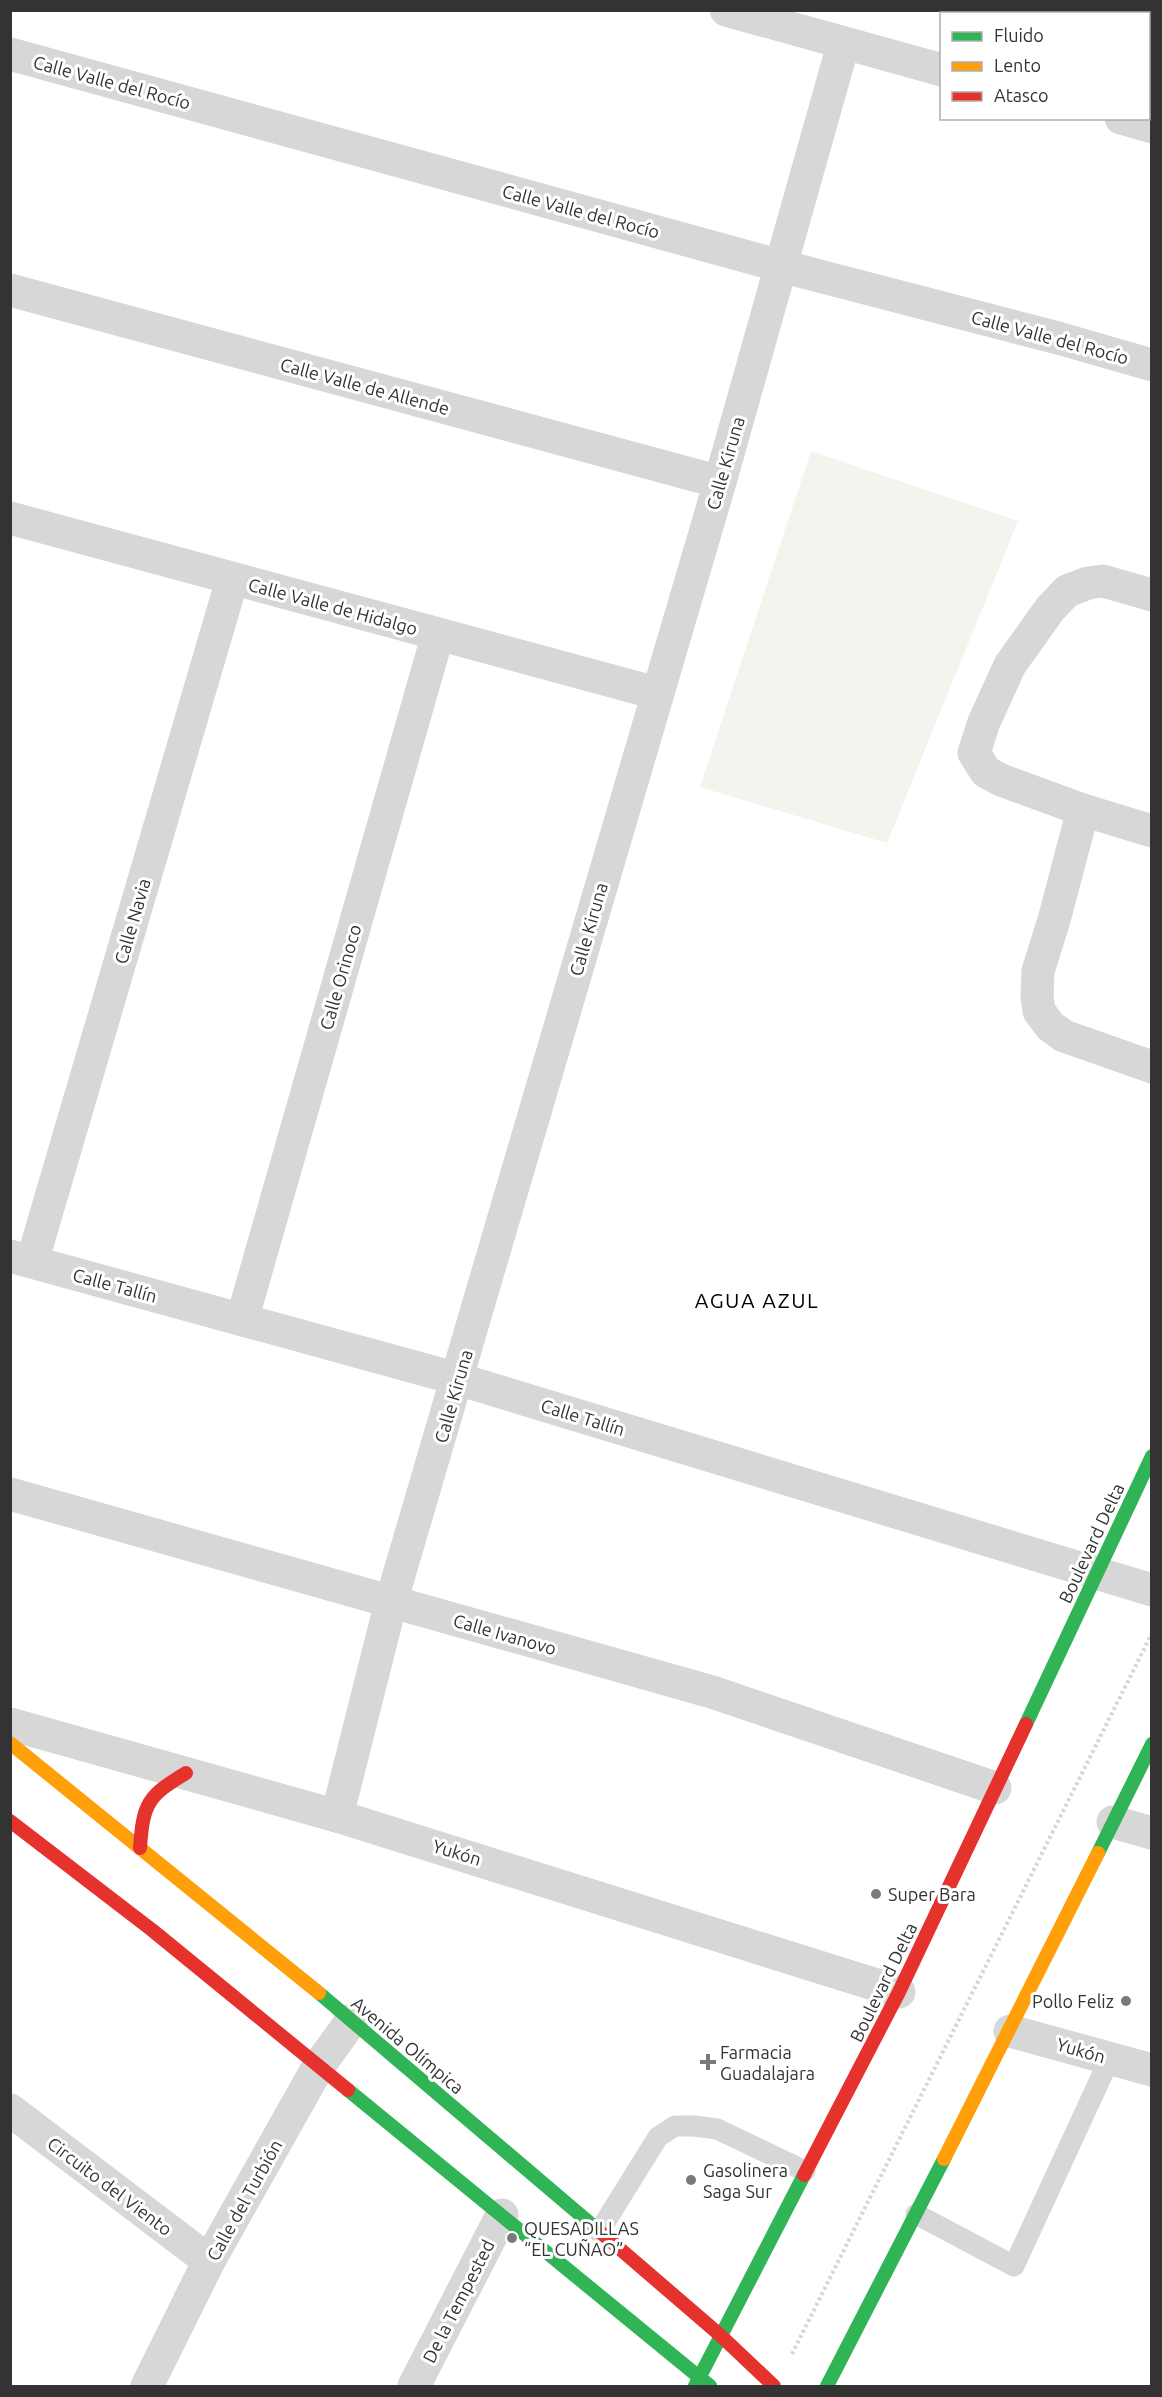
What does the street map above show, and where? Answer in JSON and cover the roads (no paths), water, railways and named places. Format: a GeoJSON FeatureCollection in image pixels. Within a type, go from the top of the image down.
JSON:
{"type":"FeatureCollection","features":[{"type":"Feature","properties":{"kind":"street"},"geometry":{"type":"LineString","coordinates":[[726,10],[843,45],[940,69]]}},
{"type":"Feature","properties":{"kind":"street","name":"Calle Kiruna"},"geometry":{"type":"LineString","coordinates":[[337,1815],[392,1602],[656,693],[720,482],[843,45]]}},
{"type":"Feature","properties":{"kind":"street","name":"Calle Valle del Rocío"},"geometry":{"type":"LineString","coordinates":[[10,54],[781,266],[1058,338],[1152,365]]}},
{"type":"Feature","properties":{"kind":"street"},"geometry":{"type":"LineString","coordinates":[[1128,120],[1152,127]]}},
{"type":"Feature","properties":{"kind":"street","name":"Calle Valle de Allende"},"geometry":{"type":"LineString","coordinates":[[10,290],[720,482]]}},
{"type":"Feature","properties":{"kind":"street","name":"Calle Valle de Hidalgo"},"geometry":{"type":"LineString","coordinates":[[12,525],[232,580],[656,693]]}},
{"type":"Feature","properties":{"kind":"street","name":"Calle Navia"},"geometry":{"type":"LineString","coordinates":[[21,1259],[232,580]]}},
{"type":"Feature","properties":{"kind":"street"},"geometry":{"type":"LineString","coordinates":[[1152,595],[1103,581],[1088,583],[1067,591],[1050,609],[1010,665],[984,722],[974,753],[986,772],[1001,780],[1083,810],[1152,831]]}},
{"type":"Feature","properties":{"kind":"street","name":"Calle Orinoco"},"geometry":{"type":"LineString","coordinates":[[242,1320],[438,634]]}},
{"type":"Feature","properties":{"kind":"street"},"geometry":{"type":"LineString","coordinates":[[1083,810],[1038,971],[1036,997],[1039,1011],[1050,1026],[1065,1036],[1152,1067]]}},
{"type":"Feature","properties":{"kind":"street","name":"Calle Tallín"},"geometry":{"type":"LineString","coordinates":[[21,1259],[458,1380],[1152,1590]]}},
{"type":"Feature","properties":{"kind":"street","name":"Boulevard Delta"},"geometry":{"type":"LineString","coordinates":[[697,2382],[899,1992],[1152,1456]]}},
{"type":"Feature","properties":{"kind":"street","name":"Calle Ivanovo"},"geometry":{"type":"LineString","coordinates":[[10,1494],[712,1692],[995,1788]]}},
{"type":"Feature","properties":{"kind":"street","name":"Yukón"},"geometry":{"type":"LineString","coordinates":[[10,1724],[337,1815],[899,1992]]}},
{"type":"Feature","properties":{"kind":"street","name":"Avenida Olímpica"},"geometry":{"type":"LineString","coordinates":[[10,1743],[352,2020],[720,2335],[774,2386]]}},
{"type":"Feature","properties":{"kind":"street"},"geometry":{"type":"LineString","coordinates":[[827,2386],[1010,2031],[1152,1744]]}},
{"type":"Feature","properties":{"kind":"street"},"geometry":{"type":"LineString","coordinates":[[140,1848],[141,1820],[147,1802],[162,1787],[186,1773]]}},
{"type":"Feature","properties":{"kind":"street"},"geometry":{"type":"LineString","coordinates":[[10,1821],[152,1930],[502,2215],[697,2382],[710,2386]]}},
{"type":"Feature","properties":{"kind":"street"},"geometry":{"type":"LineString","coordinates":[[1113,1822],[1152,1833]]}},
{"type":"Feature","properties":{"kind":"street","name":"Calle del Turbión"},"geometry":{"type":"LineString","coordinates":[[147,2386],[209,2261],[318,2067],[352,2020]]}},
{"type":"Feature","properties":{"kind":"street","name":"Yukón"},"geometry":{"type":"LineString","coordinates":[[1010,2031],[1152,2070]]}},
{"type":"Feature","properties":{"kind":"street","name":"Circuito del Viento"},"geometry":{"type":"LineString","coordinates":[[10,2110],[209,2261]]}},
{"type":"Feature","properties":{"kind":"street","name":"De la Tempested"},"geometry":{"type":"LineString","coordinates":[[414,2386],[502,2215]]}},
{"type":"Feature","properties":{"kind":"lane"},"geometry":{"type":"LineString","coordinates":[[916,2214],[1014,2266],[1110,2058]]}},
{"type":"Feature","properties":{"kind":"lane"},"geometry":{"type":"LineString","coordinates":[[599,2232],[658,2137],[675,2126],[717,2129],[805,2171]]}},
{"type":"Feature","properties":{"kind":"place","name":"Super Bara"},"geometry":{"type":"Point","coordinates":[876,1894]}},
{"type":"Feature","properties":{"kind":"place","name":"Pollo Feliz"},"geometry":{"type":"Point","coordinates":[1126,2001]}},
{"type":"Feature","properties":{"kind":"place","name":"Farmacia Guadalajara"},"geometry":{"type":"Point","coordinates":[708,2062]}},
{"type":"Feature","properties":{"kind":"place","name":"Gasolinera Saga Sur"},"geometry":{"type":"Point","coordinates":[691,2180]}},
{"type":"Feature","properties":{"kind":"place","name":"QUESADILLAS “EL CUÑAO”"},"geometry":{"type":"Point","coordinates":[512,2238]}},
{"type":"Feature","properties":{"kind":"district","name":"AGUA AZUL"},"geometry":{"type":"Point","coordinates":[757,1300]}}]}
